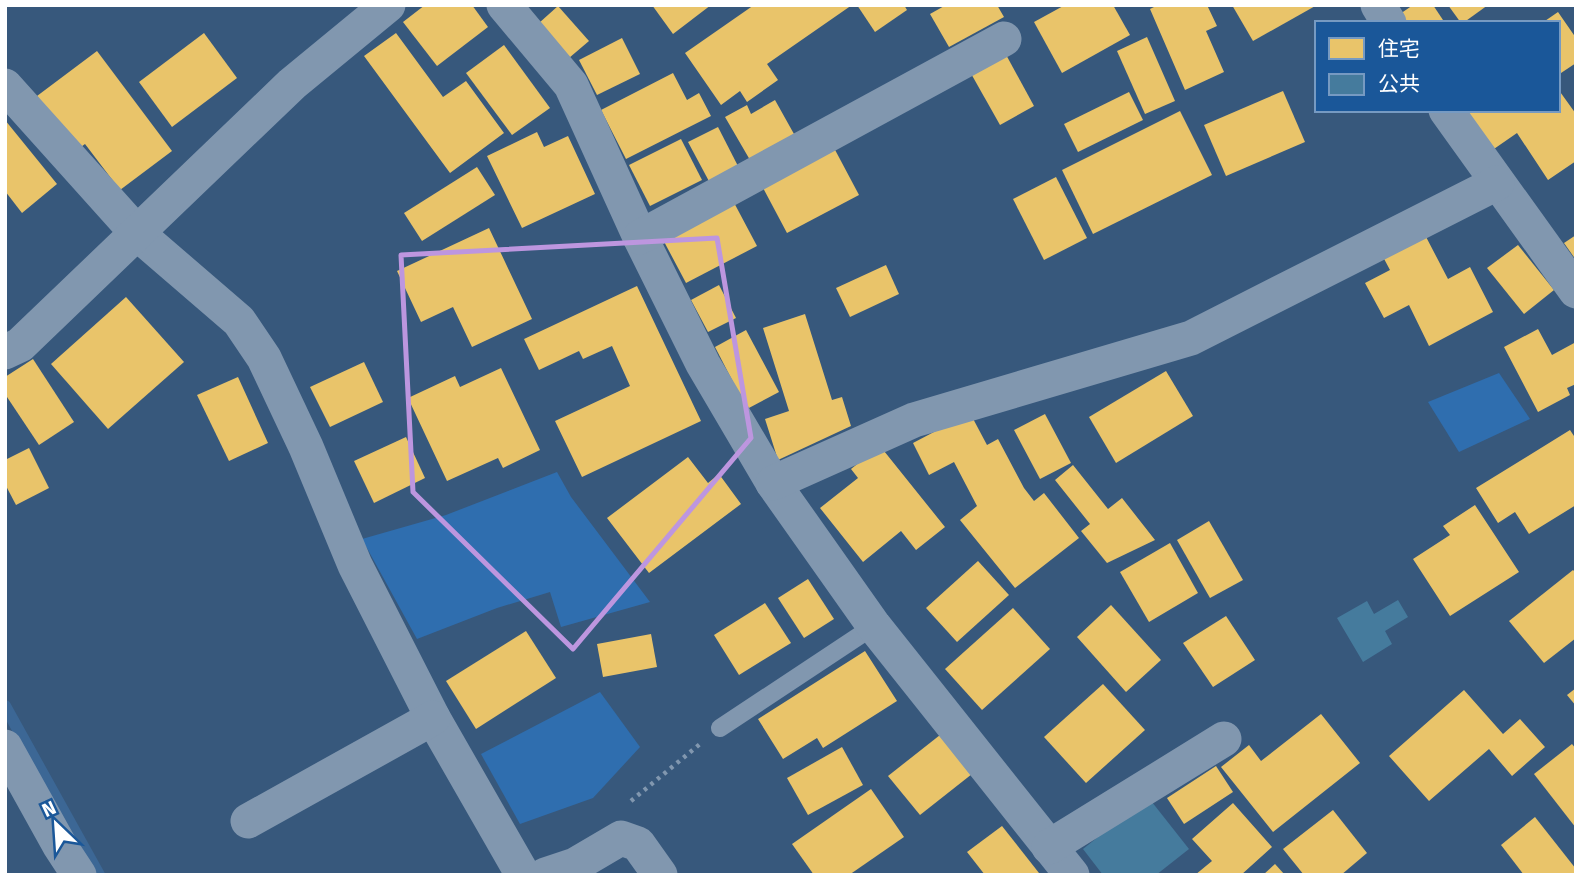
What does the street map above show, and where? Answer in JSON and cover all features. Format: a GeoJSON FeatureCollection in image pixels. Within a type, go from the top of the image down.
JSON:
{"type":"FeatureCollection","features":[{"type":"Feature","properties":{"kind":"street"},"geometry":{"type":"LineString","coordinates":[[5,352],[20,345],[292,85],[388,5]]}},
{"type":"Feature","properties":{"kind":"street"},"geometry":{"type":"LineString","coordinates":[[504,5],[571,85],[640,237],[703,364],[773,482],[874,626],[1072,875]]}},
{"type":"Feature","properties":{"kind":"street"},"geometry":{"type":"LineString","coordinates":[[1378,5],[1388,21]]}},
{"type":"Feature","properties":{"kind":"street"},"geometry":{"type":"LineString","coordinates":[[640,237],[1004,38]]}},
{"type":"Feature","properties":{"kind":"street"},"geometry":{"type":"LineString","coordinates":[[5,86],[138,233],[239,321],[264,358],[306,447],[355,565],[433,718],[523,875]]}},
{"type":"Feature","properties":{"kind":"street"},"geometry":{"type":"LineString","coordinates":[[1447,112],[1576,291]]}},
{"type":"Feature","properties":{"kind":"street"},"geometry":{"type":"LineString","coordinates":[[773,482],[914,420],[1191,338],[1497,183]]}},
{"type":"Feature","properties":{"kind":"street"},"geometry":{"type":"LineString","coordinates":[[248,821],[433,718]]}},
{"type":"Feature","properties":{"kind":"street"},"geometry":{"type":"LineString","coordinates":[[1049,847],[1224,739]]}},
{"type":"Feature","properties":{"kind":"street"},"geometry":{"type":"LineString","coordinates":[[5,747],[79,875]]}},
{"type":"Feature","properties":{"kind":"street"},"geometry":{"type":"LineString","coordinates":[[545,875],[575,865],[621,838],[638,844],[660,875]]}},
{"type":"Feature","properties":{"kind":"lane"},"geometry":{"type":"LineString","coordinates":[[720,728],[874,626]]}},
{"type":"Feature","properties":{"kind":"path"},"geometry":{"type":"LineString","coordinates":[[621,838],[629,804],[720,728]]}},
{"type":"Feature","properties":{"kind":"highlighted area"},"geometry":{"type":"Polygon","coordinates":[[[717,238],[751,438],[573,649],[413,492],[401,255],[717,238]]]}},
{"type":"Feature","properties":{"kind":"shaded area"},"geometry":{"type":"Polygon","coordinates":[[[1499,373],[1530,419],[1459,452],[1428,402],[1499,373]]]}},
{"type":"Feature","properties":{"kind":"shaded area"},"geometry":{"type":"Polygon","coordinates":[[[557,472],[571,497],[650,602],[561,627],[550,592],[497,608],[417,639],[362,539],[446,515],[557,472]]]}},
{"type":"Feature","properties":{"kind":"shaded area"},"geometry":{"type":"Polygon","coordinates":[[[600,692],[640,747],[593,798],[520,824],[481,754],[600,692]]]}},
{"type":"Feature","properties":{"kind":"building: 住宅"},"geometry":{"type":"Polygon","coordinates":[[[425,5],[472,5],[488,27],[437,66],[403,22],[425,5]]]}},
{"type":"Feature","properties":{"kind":"building: 住宅"},"geometry":{"type":"Polygon","coordinates":[[[652,5],[711,5],[673,34],[652,5]]]}},
{"type":"Feature","properties":{"kind":"building: 住宅"},"geometry":{"type":"Polygon","coordinates":[[[754,5],[852,5],[767,64],[778,80],[747,102],[740,91],[721,105],[685,53],[754,5]]]}},
{"type":"Feature","properties":{"kind":"building: 住宅"},"geometry":{"type":"Polygon","coordinates":[[[857,5],[904,5],[907,10],[875,32],[857,5]]]}},
{"type":"Feature","properties":{"kind":"building: 住宅"},"geometry":{"type":"Polygon","coordinates":[[[946,5],[997,5],[1004,17],[949,47],[930,14],[946,5]]]}},
{"type":"Feature","properties":{"kind":"building: 住宅"},"geometry":{"type":"Polygon","coordinates":[[[1065,5],[1113,5],[1130,35],[1062,73],[1034,22],[1065,5]]]}},
{"type":"Feature","properties":{"kind":"building: 住宅"},"geometry":{"type":"Polygon","coordinates":[[[1158,5],[1207,5],[1217,26],[1206,31],[1224,72],[1185,90],[1150,9],[1158,5]]]}},
{"type":"Feature","properties":{"kind":"building: 住宅"},"geometry":{"type":"Polygon","coordinates":[[[1232,5],[1317,5],[1253,41],[1232,5]]]}},
{"type":"Feature","properties":{"kind":"building: 住宅"},"geometry":{"type":"Polygon","coordinates":[[[1413,5],[1433,5],[1444,21],[1405,21],[1400,14],[1413,5]]]}},
{"type":"Feature","properties":{"kind":"building: 住宅"},"geometry":{"type":"Polygon","coordinates":[[[1448,5],[1488,5],[1466,21],[1460,21],[1448,5]]]}},
{"type":"Feature","properties":{"kind":"building: 住宅"},"geometry":{"type":"Polygon","coordinates":[[[558,6],[589,41],[569,58],[539,23],[558,6]]]}},
{"type":"Feature","properties":{"kind":"building: 住宅"},"geometry":{"type":"Polygon","coordinates":[[[1558,12],[1576,38],[1576,63],[1560,74],[1560,21],[1545,21],[1558,12]]]}},
{"type":"Feature","properties":{"kind":"building: 住宅"},"geometry":{"type":"Polygon","coordinates":[[[204,33],[237,78],[172,127],[139,82],[204,33]]]}},
{"type":"Feature","properties":{"kind":"building: 住宅"},"geometry":{"type":"Polygon","coordinates":[[[396,33],[443,97],[466,81],[504,133],[450,173],[364,56],[396,33]]]}},
{"type":"Feature","properties":{"kind":"building: 住宅"},"geometry":{"type":"Polygon","coordinates":[[[1147,37],[1175,101],[1145,114],[1117,51],[1147,37]]]}},
{"type":"Feature","properties":{"kind":"building: 住宅"},"geometry":{"type":"Polygon","coordinates":[[[622,38],[640,74],[597,95],[579,60],[622,38]]]}},
{"type":"Feature","properties":{"kind":"building: 住宅"},"geometry":{"type":"Polygon","coordinates":[[[504,45],[550,108],[512,135],[466,73],[504,45]]]}},
{"type":"Feature","properties":{"kind":"building: 住宅"},"geometry":{"type":"Polygon","coordinates":[[[97,51],[172,151],[120,190],[85,144],[78,149],[37,96],[97,51]]]}},
{"type":"Feature","properties":{"kind":"building: 住宅"},"geometry":{"type":"Polygon","coordinates":[[[1004,51],[1034,106],[1000,125],[969,70],[1004,51]]]}},
{"type":"Feature","properties":{"kind":"building: 住宅"},"geometry":{"type":"Polygon","coordinates":[[[673,73],[687,100],[699,93],[711,116],[626,159],[601,110],[673,73]]]}},
{"type":"Feature","properties":{"kind":"building: 住宅"},"geometry":{"type":"Polygon","coordinates":[[[1283,91],[1305,142],[1226,176],[1204,125],[1283,91]]]}},
{"type":"Feature","properties":{"kind":"building: 住宅"},"geometry":{"type":"Polygon","coordinates":[[[1129,92],[1143,120],[1078,152],[1064,124],[1129,92]]]}},
{"type":"Feature","properties":{"kind":"building: 住宅"},"geometry":{"type":"Polygon","coordinates":[[[1560,92],[1576,114],[1576,161],[1548,180],[1517,133],[1491,151],[1463,112],[1560,112],[1560,92]]]}},
{"type":"Feature","properties":{"kind":"building: 住宅"},"geometry":{"type":"Polygon","coordinates":[[[775,100],[794,134],[750,160],[725,117],[747,105],[751,114],[775,100]]]}},
{"type":"Feature","properties":{"kind":"building: 住宅"},"geometry":{"type":"Polygon","coordinates":[[[1180,111],[1212,175],[1093,234],[1062,170],[1180,111]]]}},
{"type":"Feature","properties":{"kind":"building: 住宅"},"geometry":{"type":"Polygon","coordinates":[[[5,120],[57,184],[22,213],[5,191],[5,120]]]}},
{"type":"Feature","properties":{"kind":"building: 住宅"},"geometry":{"type":"Polygon","coordinates":[[[718,127],[740,170],[711,185],[688,142],[718,127]]]}},
{"type":"Feature","properties":{"kind":"building: 住宅"},"geometry":{"type":"Polygon","coordinates":[[[537,132],[544,147],[568,136],[595,194],[522,228],[487,156],[537,132]]]}},
{"type":"Feature","properties":{"kind":"building: 住宅"},"geometry":{"type":"Polygon","coordinates":[[[681,139],[702,180],[650,206],[629,165],[681,139]]]}},
{"type":"Feature","properties":{"kind":"building: 住宅"},"geometry":{"type":"Polygon","coordinates":[[[833,146],[859,195],[787,233],[761,184],[833,146]]]}},
{"type":"Feature","properties":{"kind":"building: 住宅"},"geometry":{"type":"Polygon","coordinates":[[[477,167],[495,195],[422,241],[404,213],[477,167]]]}},
{"type":"Feature","properties":{"kind":"building: 住宅"},"geometry":{"type":"Polygon","coordinates":[[[1056,177],[1087,238],[1044,260],[1013,199],[1056,177]]]}},
{"type":"Feature","properties":{"kind":"building: 住宅"},"geometry":{"type":"Polygon","coordinates":[[[731,197],[757,246],[686,283],[660,234],[731,197]]]}},
{"type":"Feature","properties":{"kind":"building: 住宅"},"geometry":{"type":"Polygon","coordinates":[[[489,228],[532,319],[472,347],[453,307],[421,322],[397,271],[489,228]]]}},
{"type":"Feature","properties":{"kind":"building: 住宅"},"geometry":{"type":"Polygon","coordinates":[[[1424,233],[1448,279],[1470,267],[1493,312],[1429,346],[1409,305],[1384,318],[1365,283],[1390,270],[1382,255],[1424,233]]]}},
{"type":"Feature","properties":{"kind":"building: 住宅"},"geometry":{"type":"Polygon","coordinates":[[[1576,235],[1576,260],[1564,243],[1576,235]]]}},
{"type":"Feature","properties":{"kind":"building: 住宅"},"geometry":{"type":"Polygon","coordinates":[[[1518,245],[1554,290],[1524,314],[1487,268],[1518,245]]]}},
{"type":"Feature","properties":{"kind":"building: 住宅"},"geometry":{"type":"Polygon","coordinates":[[[886,265],[899,294],[850,317],[836,288],[886,265]]]}},
{"type":"Feature","properties":{"kind":"building: 住宅"},"geometry":{"type":"Polygon","coordinates":[[[719,285],[736,318],[708,332],[691,300],[719,285]]]}},
{"type":"Feature","properties":{"kind":"building: 住宅"},"geometry":{"type":"Polygon","coordinates":[[[637,286],[701,421],[582,477],[555,421],[630,386],[612,346],[583,359],[579,351],[539,370],[524,339],[637,286]]]}},
{"type":"Feature","properties":{"kind":"building: 住宅"},"geometry":{"type":"Polygon","coordinates":[[[126,297],[184,362],[108,429],[51,364],[126,297]]]}},
{"type":"Feature","properties":{"kind":"building: 住宅"},"geometry":{"type":"Polygon","coordinates":[[[805,314],[832,400],[842,397],[851,426],[778,460],[765,419],[789,411],[763,328],[805,314]]]}},
{"type":"Feature","properties":{"kind":"building: 住宅"},"geometry":{"type":"Polygon","coordinates":[[[1538,329],[1552,355],[1576,342],[1576,384],[1567,388],[1570,395],[1538,412],[1504,347],[1538,329]]]}},
{"type":"Feature","properties":{"kind":"building: 住宅"},"geometry":{"type":"Polygon","coordinates":[[[746,330],[779,392],[747,409],[715,347],[746,330]]]}},
{"type":"Feature","properties":{"kind":"building: 住宅"},"geometry":{"type":"Polygon","coordinates":[[[33,359],[74,422],[39,445],[5,394],[5,377],[33,359]]]}},
{"type":"Feature","properties":{"kind":"building: 住宅"},"geometry":{"type":"Polygon","coordinates":[[[364,362],[383,402],[330,427],[310,387],[364,362]]]}},
{"type":"Feature","properties":{"kind":"building: 住宅"},"geometry":{"type":"Polygon","coordinates":[[[501,368],[540,450],[503,468],[498,458],[447,481],[408,398],[455,376],[460,387],[501,368]]]}},
{"type":"Feature","properties":{"kind":"building: 住宅"},"geometry":{"type":"Polygon","coordinates":[[[1166,371],[1193,416],[1116,463],[1089,417],[1166,371]]]}},
{"type":"Feature","properties":{"kind":"building: 住宅"},"geometry":{"type":"Polygon","coordinates":[[[238,377],[268,443],[229,461],[197,395],[238,377]]]}},
{"type":"Feature","properties":{"kind":"building: 住宅"},"geometry":{"type":"Polygon","coordinates":[[[970,413],[987,445],[998,439],[1024,488],[1034,501],[1044,493],[1079,538],[1015,588],[960,520],[977,506],[954,462],[929,475],[913,443],[970,413]]]}},
{"type":"Feature","properties":{"kind":"building: 住宅"},"geometry":{"type":"Polygon","coordinates":[[[1045,414],[1071,463],[1040,479],[1014,430],[1045,414]]]}},
{"type":"Feature","properties":{"kind":"building: 住宅"},"geometry":{"type":"Polygon","coordinates":[[[1570,430],[1576,439],[1576,505],[1529,534],[1515,512],[1498,523],[1476,488],[1570,430]]]}},
{"type":"Feature","properties":{"kind":"building: 住宅"},"geometry":{"type":"Polygon","coordinates":[[[406,437],[425,478],[374,503],[354,461],[406,437]]]}},
{"type":"Feature","properties":{"kind":"building: 住宅"},"geometry":{"type":"Polygon","coordinates":[[[880,446],[945,527],[916,550],[901,531],[863,562],[820,508],[858,478],[851,469],[880,446]]]}},
{"type":"Feature","properties":{"kind":"building: 住宅"},"geometry":{"type":"Polygon","coordinates":[[[29,448],[49,488],[16,505],[5,484],[5,460],[29,448]]]}},
{"type":"Feature","properties":{"kind":"building: 住宅"},"geometry":{"type":"Polygon","coordinates":[[[688,457],[708,483],[719,474],[741,504],[649,573],[607,518],[688,457]]]}},
{"type":"Feature","properties":{"kind":"building: 住宅"},"geometry":{"type":"Polygon","coordinates":[[[1073,465],[1108,509],[1122,498],[1155,540],[1107,563],[1081,531],[1090,524],[1055,480],[1073,465]]]}},
{"type":"Feature","properties":{"kind":"building: 住宅"},"geometry":{"type":"Polygon","coordinates":[[[1475,505],[1519,572],[1450,616],[1413,559],[1450,535],[1443,526],[1475,505]]]}},
{"type":"Feature","properties":{"kind":"building: 住宅"},"geometry":{"type":"Polygon","coordinates":[[[1209,521],[1243,580],[1210,598],[1177,540],[1209,521]]]}},
{"type":"Feature","properties":{"kind":"building: 住宅"},"geometry":{"type":"Polygon","coordinates":[[[1170,543],[1198,593],[1149,622],[1120,572],[1170,543]]]}},
{"type":"Feature","properties":{"kind":"building: 住宅"},"geometry":{"type":"Polygon","coordinates":[[[978,561],[1009,595],[957,642],[926,608],[978,561]]]}},
{"type":"Feature","properties":{"kind":"building: 住宅"},"geometry":{"type":"Polygon","coordinates":[[[1573,570],[1576,573],[1576,638],[1544,663],[1509,621],[1573,570]]]}},
{"type":"Feature","properties":{"kind":"building: 住宅"},"geometry":{"type":"Polygon","coordinates":[[[808,579],[834,619],[804,638],[778,598],[808,579]]]}},
{"type":"Feature","properties":{"kind":"building: 住宅"},"geometry":{"type":"Polygon","coordinates":[[[765,603],[791,643],[739,675],[714,635],[765,603]]]}},
{"type":"Feature","properties":{"kind":"building: 住宅"},"geometry":{"type":"Polygon","coordinates":[[[1111,605],[1161,660],[1126,692],[1077,637],[1111,605]]]}},
{"type":"Feature","properties":{"kind":"building: 住宅"},"geometry":{"type":"Polygon","coordinates":[[[1013,608],[1050,649],[982,710],[945,669],[1013,608]]]}},
{"type":"Feature","properties":{"kind":"building: 住宅"},"geometry":{"type":"Polygon","coordinates":[[[1226,616],[1255,660],[1213,687],[1183,643],[1226,616]]]}},
{"type":"Feature","properties":{"kind":"building: 住宅"},"geometry":{"type":"Polygon","coordinates":[[[526,631],[556,678],[476,729],[446,681],[526,631]]]}},
{"type":"Feature","properties":{"kind":"building: 住宅"},"geometry":{"type":"Polygon","coordinates":[[[651,634],[657,667],[603,677],[597,644],[651,634]]]}},
{"type":"Feature","properties":{"kind":"building: 住宅"},"geometry":{"type":"Polygon","coordinates":[[[865,651],[897,701],[823,748],[817,738],[783,759],[758,719],[865,651]]]}},
{"type":"Feature","properties":{"kind":"building: 住宅"},"geometry":{"type":"Polygon","coordinates":[[[1103,684],[1145,730],[1086,783],[1044,737],[1103,684]]]}},
{"type":"Feature","properties":{"kind":"building: 住宅"},"geometry":{"type":"Polygon","coordinates":[[[1576,688],[1576,706],[1567,695],[1576,688]]]}},
{"type":"Feature","properties":{"kind":"building: 住宅"},"geometry":{"type":"Polygon","coordinates":[[[1464,690],[1503,734],[1520,719],[1545,747],[1512,776],[1489,749],[1429,801],[1389,756],[1464,690]]]}},
{"type":"Feature","properties":{"kind":"building: 住宅"},"geometry":{"type":"Polygon","coordinates":[[[1321,714],[1360,763],[1273,832],[1221,767],[1249,745],[1261,761],[1321,714]]]}},
{"type":"Feature","properties":{"kind":"building: 住宅"},"geometry":{"type":"Polygon","coordinates":[[[940,735],[972,774],[920,815],[888,776],[940,735]]]}},
{"type":"Feature","properties":{"kind":"building: 住宅"},"geometry":{"type":"Polygon","coordinates":[[[1572,744],[1576,749],[1576,828],[1534,774],[1572,744]]]}},
{"type":"Feature","properties":{"kind":"building: 住宅"},"geometry":{"type":"Polygon","coordinates":[[[842,747],[863,785],[808,815],[787,778],[842,747]]]}},
{"type":"Feature","properties":{"kind":"building: 住宅"},"geometry":{"type":"Polygon","coordinates":[[[1216,766],[1233,792],[1184,824],[1167,798],[1216,766]]]}},
{"type":"Feature","properties":{"kind":"building: 住宅"},"geometry":{"type":"Polygon","coordinates":[[[871,789],[904,837],[849,875],[814,875],[792,844],[871,789]]]}},
{"type":"Feature","properties":{"kind":"building: 住宅"},"geometry":{"type":"Polygon","coordinates":[[[1233,803],[1272,847],[1241,875],[1195,875],[1212,861],[1192,839],[1233,803]]]}},
{"type":"Feature","properties":{"kind":"building: 住宅"},"geometry":{"type":"Polygon","coordinates":[[[1333,810],[1367,853],[1341,875],[1304,875],[1283,849],[1333,810]]]}},
{"type":"Feature","properties":{"kind":"building: 住宅"},"geometry":{"type":"Polygon","coordinates":[[[1535,817],[1576,869],[1573,875],[1524,875],[1501,845],[1535,817]]]}},
{"type":"Feature","properties":{"kind":"building: 住宅"},"geometry":{"type":"Polygon","coordinates":[[[1002,826],[1039,873],[1037,875],[985,875],[967,852],[1002,826]]]}},
{"type":"Feature","properties":{"kind":"building: 住宅"},"geometry":{"type":"Polygon","coordinates":[[[1275,864],[1285,875],[1263,875],[1275,864]]]}},
{"type":"Feature","properties":{"kind":"building: 公共"},"geometry":{"type":"Polygon","coordinates":[[[1398,600],[1408,617],[1385,631],[1392,644],[1363,662],[1337,618],[1367,601],[1374,614],[1398,600]]]}},
{"type":"Feature","properties":{"kind":"building: 公共"},"geometry":{"type":"Polygon","coordinates":[[[1148,797],[1189,849],[1156,875],[1103,875],[1083,849],[1148,797]]]}},
{"type":"Feature","properties":{"kind":"waterway"},"geometry":{"type":"LineString","coordinates":[[5,706],[99,875]]}}]}
